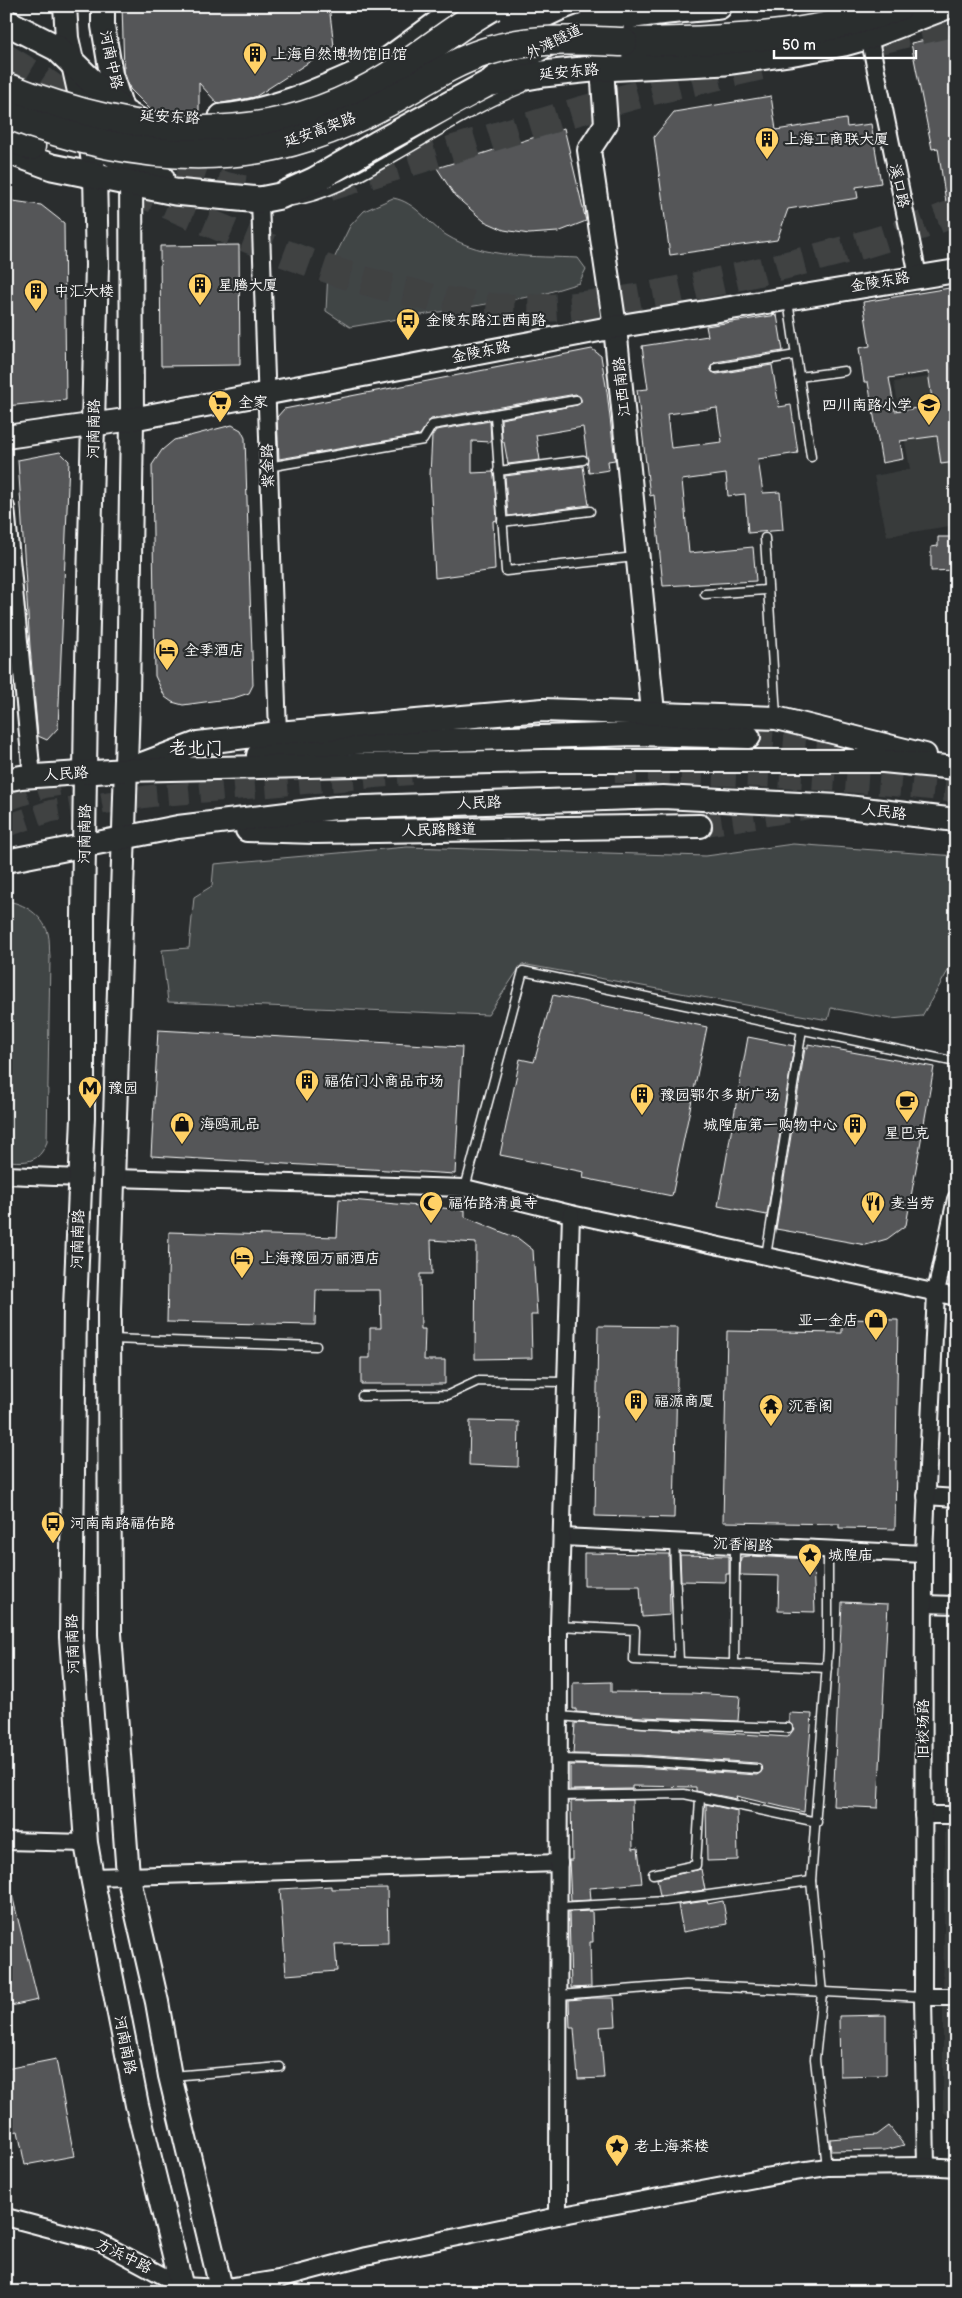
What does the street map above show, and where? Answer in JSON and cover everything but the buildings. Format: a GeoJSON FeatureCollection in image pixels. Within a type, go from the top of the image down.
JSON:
{"type":"FeatureCollection","features":[{"type":"Feature","properties":{"kind":"highway","name":"延安高架路"},"geometry":{"type":"LineString","coordinates":[[6,85],[58,106],[98,118],[137,125],[215,130],[267,126],[318,111],[354,95],[388,76],[471,18],[493,6]]}},
{"type":"Feature","properties":{"kind":"highway"},"geometry":{"type":"LineString","coordinates":[[623,42],[684,30],[772,19],[848,6]]}},
{"type":"Feature","properties":{"kind":"highway"},"geometry":{"type":"LineString","coordinates":[[623,42],[680,42],[734,38],[881,19]]}},
{"type":"Feature","properties":{"kind":"highway","name":"延安高架路"},"geometry":{"type":"LineString","coordinates":[[6,114],[27,122],[111,146],[161,154],[206,155],[244,152],[279,146],[338,126],[380,106],[465,59],[483,52],[539,40],[623,42]]}},
{"type":"Feature","properties":{"kind":"highway"},"geometry":{"type":"LineString","coordinates":[[6,136],[19,148]]}},
{"type":"Feature","properties":{"kind":"main road"},"geometry":{"type":"LineString","coordinates":[[65,6],[67,38],[72,61]]}},
{"type":"Feature","properties":{"kind":"main road","name":"河南中路"},"geometry":{"type":"LineString","coordinates":[[103,6],[103,26],[111,74],[124,114],[132,175]]}},
{"type":"Feature","properties":{"kind":"main road","name":"延安东路"},"geometry":{"type":"LineString","coordinates":[[6,22],[39,37],[57,48],[124,114],[156,119],[193,120],[244,115],[310,95],[386,60],[462,6]]}},
{"type":"Feature","properties":{"kind":"main road","name":"外滩隧道"},"geometry":{"type":"LineString","coordinates":[[486,84],[541,46],[593,14],[626,16],[719,6]]}},
{"type":"Feature","properties":{"kind":"main road","name":"延安东路"},"geometry":{"type":"LineString","coordinates":[[19,148],[52,167],[95,176],[132,175],[214,195],[260,200],[280,196],[315,180],[486,84],[515,78],[602,68],[726,62],[826,47],[881,19],[947,6]]}},
{"type":"Feature","properties":{"kind":"main road","name":"江西南路"},"geometry":{"type":"LineString","coordinates":[[593,14],[602,68],[606,124],[589,150],[616,327],[653,712]]}},
{"type":"Feature","properties":{"kind":"main road","name":"河南南路"},"geometry":{"type":"LineString","coordinates":[[72,61],[89,136],[95,176],[97,265],[83,917],[83,1117],[75,1308],[71,1637],[86,1843],[137,2105],[182,2289]]}},
{"type":"Feature","properties":{"kind":"main road","name":"延安东路"},"geometry":{"type":"LineString","coordinates":[[6,85],[30,94],[89,136],[132,175]]}},
{"type":"Feature","properties":{"kind":"main road"},"geometry":{"type":"LineString","coordinates":[[132,175],[132,419],[124,838],[109,1339],[110,1634],[128,1875],[157,2002],[170,2076],[221,2290]]}},
{"type":"Feature","properties":{"kind":"main road","name":"金陵东路"},"geometry":{"type":"LineString","coordinates":[[6,436],[132,419],[616,327],[788,297],[956,271]]}},
{"type":"Feature","properties":{"kind":"main road","name":"人民路"},"geometry":{"type":"LineString","coordinates":[[125,770],[198,743],[278,732],[543,710],[653,712],[776,718],[892,745],[956,763]]}},
{"type":"Feature","properties":{"kind":"main road"},"geometry":{"type":"LineString","coordinates":[[125,770],[354,743],[636,734],[748,737]]}},
{"type":"Feature","properties":{"kind":"main road","name":"人民路"},"geometry":{"type":"LineString","coordinates":[[6,780],[32,776],[125,770],[544,761],[883,761],[956,768]]}},
{"type":"Feature","properties":{"kind":"main road","name":"人民路"},"geometry":{"type":"LineString","coordinates":[[6,861],[178,828],[336,808],[663,797],[839,806],[956,820]]}},
{"type":"Feature","properties":{"kind":"main road","name":"人民路隧道"},"geometry":{"type":"LineString","coordinates":[[178,828],[315,832],[700,826]]}},
{"type":"Feature","properties":{"kind":"street","name":"溪口路"},"geometry":{"type":"LineString","coordinates":[[881,19],[918,276]]}},
{"type":"Feature","properties":{"kind":"street","name":"紫金路"},"geometry":{"type":"LineString","coordinates":[[260,200],[265,394],[278,732]]}},
{"type":"Feature","properties":{"kind":"street"},"geometry":{"type":"LineString","coordinates":[[6,507],[32,776]]}},
{"type":"Feature","properties":{"kind":"street"},"geometry":{"type":"LineString","coordinates":[[6,1175],[80,1178]]}},
{"type":"Feature","properties":{"kind":"street"},"geometry":{"type":"LineString","coordinates":[[114,1178],[464,1188],[571,1214],[956,1297]]}},
{"type":"Feature","properties":{"kind":"street","name":"旧校场路"},"geometry":{"type":"LineString","coordinates":[[926,2166],[923,1997],[924,1554],[936,1292],[956,1199]]}},
{"type":"Feature","properties":{"kind":"street"},"geometry":{"type":"LineString","coordinates":[[558,2216],[559,1626],[571,1214]]}},
{"type":"Feature","properties":{"kind":"street"},"geometry":{"type":"LineString","coordinates":[[926,1496],[956,1498]]}},
{"type":"Feature","properties":{"kind":"street","name":"沉香阁路"},"geometry":{"type":"LineString","coordinates":[[562,1537],[924,1554]]}},
{"type":"Feature","properties":{"kind":"street"},"geometry":{"type":"LineString","coordinates":[[924,1604],[956,1605]]}},
{"type":"Feature","properties":{"kind":"street"},"geometry":{"type":"LineString","coordinates":[[923,1815],[956,1815]]}},
{"type":"Feature","properties":{"kind":"street"},"geometry":{"type":"LineString","coordinates":[[6,1841],[86,1843]]}},
{"type":"Feature","properties":{"kind":"street"},"geometry":{"type":"LineString","coordinates":[[92,1877],[559,1864]]}},
{"type":"Feature","properties":{"kind":"street"},"geometry":{"type":"LineString","coordinates":[[923,1997],[956,1997]]}},
{"type":"Feature","properties":{"kind":"street"},"geometry":{"type":"LineString","coordinates":[[182,2289],[221,2290],[279,2279],[366,2256],[558,2216],[781,2174],[827,2167],[926,2166],[956,2168]]}},
{"type":"Feature","properties":{"kind":"street","name":"方浜中路"},"geometry":{"type":"LineString","coordinates":[[6,2217],[100,2242],[182,2289]]}},
{"type":"Feature","properties":{"kind":"lane"},"geometry":{"type":"LineString","coordinates":[[260,200],[288,202],[321,194],[374,168],[493,102],[559,72]]}},
{"type":"Feature","properties":{"kind":"lane"},"geometry":{"type":"LineString","coordinates":[[788,297],[811,457]]}},
{"type":"Feature","properties":{"kind":"lane"},"geometry":{"type":"LineString","coordinates":[[716,368],[796,355]]}},
{"type":"Feature","properties":{"kind":"lane"},"geometry":{"type":"LineString","coordinates":[[799,377],[844,371]]}},
{"type":"Feature","properties":{"kind":"lane"},"geometry":{"type":"LineString","coordinates":[[268,467],[423,440],[432,425],[495,416],[576,400]]}},
{"type":"Feature","properties":{"kind":"lane"},"geometry":{"type":"LineString","coordinates":[[495,416],[506,571],[639,557]]}},
{"type":"Feature","properties":{"kind":"lane"},"geometry":{"type":"LineString","coordinates":[[498,471],[583,460]]}},
{"type":"Feature","properties":{"kind":"lane"},"geometry":{"type":"LineString","coordinates":[[502,522],[590,511]]}},
{"type":"Feature","properties":{"kind":"lane"},"geometry":{"type":"LineString","coordinates":[[765,538],[766,590],[776,718]]}},
{"type":"Feature","properties":{"kind":"lane"},"geometry":{"type":"LineString","coordinates":[[705,594],[766,590]]}},
{"type":"Feature","properties":{"kind":"lane"},"geometry":{"type":"LineString","coordinates":[[464,1188],[523,971],[956,1062]]}},
{"type":"Feature","properties":{"kind":"lane"},"geometry":{"type":"LineString","coordinates":[[766,1256],[802,1029]]}},
{"type":"Feature","properties":{"kind":"lane"},"geometry":{"type":"LineString","coordinates":[[109,1339],[316,1346]]}},
{"type":"Feature","properties":{"kind":"lane"},"geometry":{"type":"LineString","coordinates":[[362,1396],[448,1395],[478,1381],[567,1382]]}},
{"type":"Feature","properties":{"kind":"lane"},"geometry":{"type":"LineString","coordinates":[[674,1542],[679,1662]]}},
{"type":"Feature","properties":{"kind":"lane"},"geometry":{"type":"LineString","coordinates":[[734,1664],[735,1545]]}},
{"type":"Feature","properties":{"kind":"lane"},"geometry":{"type":"LineString","coordinates":[[827,2167],[815,2059],[822,1993],[811,1881],[817,1822],[827,1668],[828,1549]]}},
{"type":"Feature","properties":{"kind":"lane"},"geometry":{"type":"LineString","coordinates":[[559,1626],[635,1630],[634,1660],[827,1668]]}},
{"type":"Feature","properties":{"kind":"lane"},"geometry":{"type":"LineString","coordinates":[[559,1716],[643,1723],[788,1728]]}},
{"type":"Feature","properties":{"kind":"lane"},"geometry":{"type":"LineString","coordinates":[[559,1759],[640,1761],[757,1769]]}},
{"type":"Feature","properties":{"kind":"lane"},"geometry":{"type":"LineString","coordinates":[[559,1796],[684,1794],[817,1822]]}},
{"type":"Feature","properties":{"kind":"lane"},"geometry":{"type":"LineString","coordinates":[[653,1874],[696,1865],[700,1798]]}},
{"type":"Feature","properties":{"kind":"lane"},"geometry":{"type":"LineString","coordinates":[[559,1907],[665,1901],[811,1881]]}},
{"type":"Feature","properties":{"kind":"lane"},"geometry":{"type":"LineString","coordinates":[[559,1995],[686,1985],[923,1997]]}},
{"type":"Feature","properties":{"kind":"lane"},"geometry":{"type":"LineString","coordinates":[[170,2076],[280,2067]]}},
{"type":"Feature","properties":{"kind":"shaded area"},"geometry":{"type":"Polygon","coordinates":[[[393,198],[415,208],[439,230],[461,243],[510,255],[578,258],[586,269],[579,283],[540,295],[350,327],[326,311],[328,271],[350,226],[364,211],[393,198]]]}},
{"type":"Feature","properties":{"kind":"shaded area","name":"四川南路小学"},"geometry":{"type":"Polygon","coordinates":[[[956,373],[956,525],[887,536],[874,476],[910,469],[894,382],[956,373]]]}},
{"type":"Feature","properties":{"kind":"shaded area"},"geometry":{"type":"Polygon","coordinates":[[[793,844],[956,856],[956,957],[922,1016],[891,1019],[831,1008],[828,1020],[522,964],[488,1015],[168,1002],[162,950],[189,948],[194,897],[212,886],[214,864],[407,847],[706,856],[793,844]]]}},
{"type":"Feature","properties":{"kind":"shaded area"},"geometry":{"type":"Polygon","coordinates":[[[6,901],[26,907],[37,915],[48,933],[50,957],[47,1142],[36,1158],[20,1162],[6,1161],[6,901]]]}},
{"type":"Feature","properties":{"kind":"shaded area"},"geometry":{"type":"Polygon","coordinates":[[[956,1371],[956,2124],[943,2111],[943,2006],[948,1599],[954,1375],[956,1371]]]}},
{"type":"Feature","properties":{"kind":"tunnel"},"geometry":{"type":"LineString","coordinates":[[879,40],[956,22]]}},
{"type":"Feature","properties":{"kind":"tunnel"},"geometry":{"type":"LineString","coordinates":[[6,58],[41,79],[91,114]]}},
{"type":"Feature","properties":{"kind":"tunnel"},"geometry":{"type":"LineString","coordinates":[[329,187],[582,110],[644,93],[762,66]]}},
{"type":"Feature","properties":{"kind":"tunnel"},"geometry":{"type":"LineString","coordinates":[[141,149],[193,176],[234,188],[249,190]]}},
{"type":"Feature","properties":{"kind":"tunnel"},"geometry":{"type":"LineString","coordinates":[[129,188],[262,245],[364,281],[440,300],[502,308],[542,308],[605,303],[700,285],[860,246],[956,212]]}},
{"type":"Feature","properties":{"kind":"tunnel"},"geometry":{"type":"LineString","coordinates":[[751,737],[856,746]]}},
{"type":"Feature","properties":{"kind":"tunnel"},"geometry":{"type":"LineString","coordinates":[[455,750],[715,747],[773,753]]}},
{"type":"Feature","properties":{"kind":"tunnel"},"geometry":{"type":"LineString","coordinates":[[615,772],[786,778],[871,783],[956,792]]}},
{"type":"Feature","properties":{"kind":"tunnel"},"geometry":{"type":"LineString","coordinates":[[6,826],[51,811],[151,796],[411,774]]}},
{"type":"Feature","properties":{"kind":"tunnel"},"geometry":{"type":"LineString","coordinates":[[6,800],[44,787],[80,782]]}},
{"type":"Feature","properties":{"kind":"tunnel"},"geometry":{"type":"LineString","coordinates":[[700,826],[810,808]]}},
{"type":"Feature","properties":{"kind":"place","name":"上海自然博物馆旧馆"},"geometry":{"type":"Point","coordinates":[255,75]}},
{"type":"Feature","properties":{"kind":"place","name":"上海工商联大厦"},"geometry":{"type":"Point","coordinates":[767,160]}},
{"type":"Feature","properties":{"kind":"place","name":"星腾大厦"},"geometry":{"type":"Point","coordinates":[200,306]}},
{"type":"Feature","properties":{"kind":"place","name":"中汇大楼"},"geometry":{"type":"Point","coordinates":[36,312]}},
{"type":"Feature","properties":{"kind":"place","name":"金陵东路江西南路"},"geometry":{"type":"Point","coordinates":[408,341]}},
{"type":"Feature","properties":{"kind":"place","name":"全家"},"geometry":{"type":"Point","coordinates":[220,423]}},
{"type":"Feature","properties":{"kind":"place","name":"四川南路小学"},"geometry":{"type":"Point","coordinates":[929,426]}},
{"type":"Feature","properties":{"kind":"place","name":"全季酒店"},"geometry":{"type":"Point","coordinates":[167,671]}},
{"type":"Feature","properties":{"kind":"place","name":"福佑门小商品市场"},"geometry":{"type":"Point","coordinates":[307,1102]}},
{"type":"Feature","properties":{"kind":"place","name":"豫园"},"geometry":{"type":"Point","coordinates":[90,1109]}},
{"type":"Feature","properties":{"kind":"place","name":"豫园鄂尔多斯广场"},"geometry":{"type":"Point","coordinates":[642,1116]}},
{"type":"Feature","properties":{"kind":"place","name":"星巴克"},"geometry":{"type":"Point","coordinates":[907,1123]}},
{"type":"Feature","properties":{"kind":"place","name":"海鸥礼品"},"geometry":{"type":"Point","coordinates":[182,1145]}},
{"type":"Feature","properties":{"kind":"place","name":"城隍庙第一购物中心"},"geometry":{"type":"Point","coordinates":[855,1146]}},
{"type":"Feature","properties":{"kind":"place","name":"福佑路清真寺"},"geometry":{"type":"Point","coordinates":[431,1224]}},
{"type":"Feature","properties":{"kind":"place","name":"麦当劳"},"geometry":{"type":"Point","coordinates":[873,1224]}},
{"type":"Feature","properties":{"kind":"place","name":"上海豫园万丽酒店"},"geometry":{"type":"Point","coordinates":[242,1279]}},
{"type":"Feature","properties":{"kind":"place","name":"亚一金店"},"geometry":{"type":"Point","coordinates":[876,1341]}},
{"type":"Feature","properties":{"kind":"place","name":"福源商厦"},"geometry":{"type":"Point","coordinates":[636,1422]}},
{"type":"Feature","properties":{"kind":"place","name":"沉香阁"},"geometry":{"type":"Point","coordinates":[771,1427]}},
{"type":"Feature","properties":{"kind":"place","name":"河南南路福佑路"},"geometry":{"type":"Point","coordinates":[53,1544]}},
{"type":"Feature","properties":{"kind":"place","name":"城隍庙"},"geometry":{"type":"Point","coordinates":[810,1576]}},
{"type":"Feature","properties":{"kind":"place","name":"老上海茶楼"},"geometry":{"type":"Point","coordinates":[617,2167]}},
{"type":"Feature","properties":{"kind":"district","name":"老北门"},"geometry":{"type":"Point","coordinates":[196,748]}}]}
